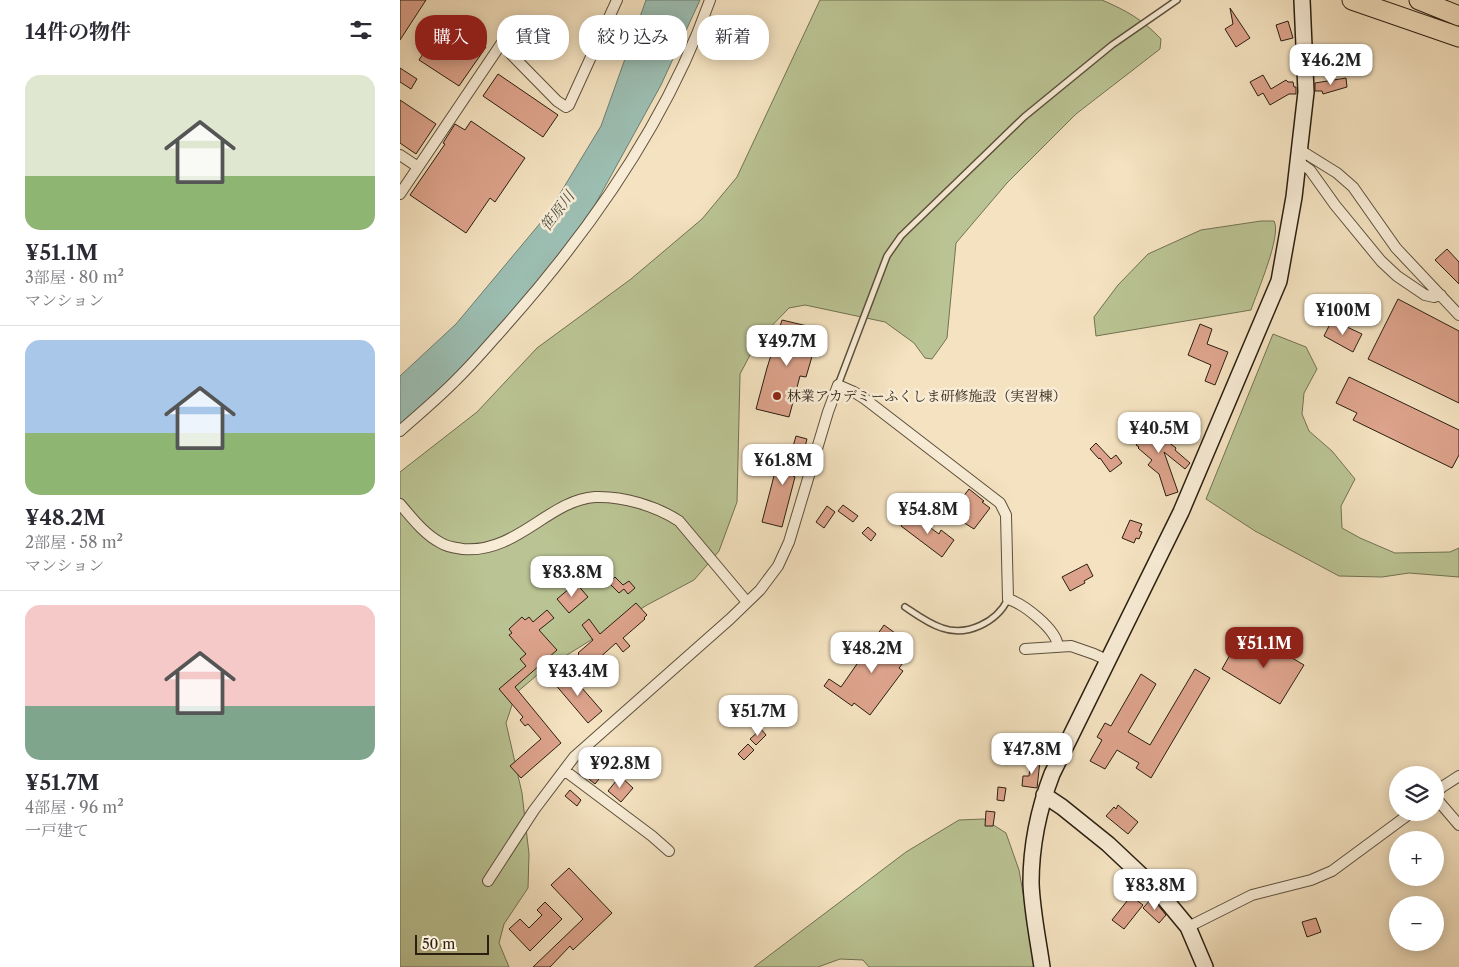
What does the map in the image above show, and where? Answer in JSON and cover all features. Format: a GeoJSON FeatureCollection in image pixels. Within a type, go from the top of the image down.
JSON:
{"type":"FeatureCollection","features":[{"type":"Feature","properties":{"kind":"highway"},"geometry":{"type":"LineString","coordinates":[[1352,0],[1459,37]]}},
{"type":"Feature","properties":{"kind":"highway"},"geometry":{"type":"LineString","coordinates":[[1419,0],[1459,16]]}},
{"type":"Feature","properties":{"kind":"street"},"geometry":{"type":"LineString","coordinates":[[400,194],[500,44],[557,101],[566,107],[569,105],[616,0]]}},
{"type":"Feature","properties":{"kind":"street"},"geometry":{"type":"LineString","coordinates":[[400,431],[454,382],[532,297],[579,238],[644,139],[680,71],[710,0]]}},
{"type":"Feature","properties":{"kind":"street"},"geometry":{"type":"LineString","coordinates":[[1042,967],[1031,883],[1034,844],[1044,795],[1052,774],[1181,512],[1279,281],[1299,157],[1306,92],[1302,0]]}},
{"type":"Feature","properties":{"kind":"street"},"geometry":{"type":"LineString","coordinates":[[400,155],[418,167]]}},
{"type":"Feature","properties":{"kind":"street"},"geometry":{"type":"LineString","coordinates":[[1299,157],[1303,165],[1310,170],[1335,205],[1381,261],[1397,276],[1425,295],[1434,298],[1441,295]]}},
{"type":"Feature","properties":{"kind":"street"},"geometry":{"type":"LineString","coordinates":[[1299,157],[1337,173],[1353,187],[1396,248],[1459,315]]}},
{"type":"Feature","properties":{"kind":"street"},"geometry":{"type":"LineString","coordinates":[[488,881],[534,810],[574,757],[760,590],[783,557],[838,385],[865,399],[1000,503],[1006,515],[1008,599],[1024,608],[1047,627],[1056,637],[1058,646]]}},
{"type":"Feature","properties":{"kind":"street"},"geometry":{"type":"LineString","coordinates":[[400,504],[424,532],[442,544],[475,550],[501,543],[534,526],[562,508],[595,497],[624,500],[664,511],[679,521],[748,602]]}},
{"type":"Feature","properties":{"kind":"street"},"geometry":{"type":"LineString","coordinates":[[1025,649],[1058,646],[1076,647],[1109,661]]}},
{"type":"Feature","properties":{"kind":"street"},"geometry":{"type":"LineString","coordinates":[[564,770],[670,851]]}},
{"type":"Feature","properties":{"kind":"street"},"geometry":{"type":"LineString","coordinates":[[1444,786],[1459,776]]}},
{"type":"Feature","properties":{"kind":"street"},"geometry":{"type":"LineString","coordinates":[[1044,795],[1062,806],[1108,844],[1159,892],[1188,927],[1205,967]]}},
{"type":"Feature","properties":{"kind":"street"},"geometry":{"type":"LineString","coordinates":[[1444,807],[1459,825]]}},
{"type":"Feature","properties":{"kind":"street"},"geometry":{"type":"LineString","coordinates":[[1188,927],[1252,895],[1311,880],[1332,871],[1400,821]]}},
{"type":"Feature","properties":{"kind":"lane"},"geometry":{"type":"LineString","coordinates":[[838,385],[887,256],[901,236],[1024,117],[1112,45],[1177,0]]}},
{"type":"Feature","properties":{"kind":"lane"},"geometry":{"type":"LineString","coordinates":[[905,608],[941,628],[965,630],[978,626],[996,616],[1008,599]]}},
{"type":"Feature","properties":{"kind":"green space"},"geometry":{"type":"Polygon","coordinates":[[[820,0],[1102,0],[1127,12],[1147,26],[1161,39],[1160,49],[1076,114],[1007,183],[956,243],[947,338],[932,359],[925,358],[914,343],[885,322],[805,305],[789,308],[758,340],[740,374],[737,502],[719,551],[694,580],[647,605],[543,670],[516,693],[506,723],[522,793],[529,854],[528,888],[504,924],[499,943],[509,967],[400,967],[400,472],[477,412],[537,348],[631,279],[702,219],[737,177],[820,0]]]}},
{"type":"Feature","properties":{"kind":"green space"},"geometry":{"type":"Polygon","coordinates":[[[1261,221],[1274,221],[1276,228],[1275,238],[1268,264],[1251,310],[1096,336],[1094,317],[1118,285],[1148,254],[1201,230],[1261,221]]]}},
{"type":"Feature","properties":{"kind":"green space"},"geometry":{"type":"Polygon","coordinates":[[[1273,334],[1306,347],[1317,369],[1304,393],[1302,414],[1309,431],[1332,451],[1355,479],[1341,506],[1342,528],[1395,553],[1450,552],[1459,548],[1459,577],[1409,573],[1382,577],[1339,576],[1255,531],[1206,499],[1273,334]]]}},
{"type":"Feature","properties":{"kind":"green space"},"geometry":{"type":"Polygon","coordinates":[[[984,819],[1006,833],[1019,870],[1036,967],[869,967],[863,960],[840,959],[818,967],[754,967],[906,852],[959,820],[984,819]]]}},
{"type":"Feature","properties":{"kind":"water"},"geometry":{"type":"Polygon","coordinates":[[[646,0],[700,0],[687,28],[687,15],[641,15],[646,0]]]}},
{"type":"Feature","properties":{"kind":"water","name":"笹原川"},"geometry":{"type":"Polygon","coordinates":[[[625,60],[672,60],[661,85],[580,232],[506,326],[400,436],[400,376],[456,324],[547,215],[601,126],[625,60]]]}},
{"type":"Feature","properties":{"kind":"building"},"geometry":{"type":"Polygon","coordinates":[[[400,0],[426,0],[415,15],[400,40],[400,0]]]}},
{"type":"Feature","properties":{"kind":"building"},"geometry":{"type":"Polygon","coordinates":[[[1230,8],[1250,38],[1236,47],[1225,29],[1233,24],[1230,8]]]}},
{"type":"Feature","properties":{"kind":"building"},"geometry":{"type":"Polygon","coordinates":[[[1288,21],[1293,38],[1281,41],[1276,25],[1288,21]]]}},
{"type":"Feature","properties":{"kind":"building"},"geometry":{"type":"Polygon","coordinates":[[[1333,57],[1337,66],[1320,74],[1315,64],[1333,57]]]}},
{"type":"Feature","properties":{"kind":"building"},"geometry":{"type":"Polygon","coordinates":[[[419,60],[477,60],[459,86],[419,60]]]}},
{"type":"Feature","properties":{"kind":"building"},"geometry":{"type":"Polygon","coordinates":[[[400,68],[417,79],[411,89],[400,82],[400,68]]]}},
{"type":"Feature","properties":{"kind":"building"},"geometry":{"type":"Polygon","coordinates":[[[498,74],[558,115],[543,137],[483,96],[498,74]]]}},
{"type":"Feature","properties":{"kind":"building"},"geometry":{"type":"Polygon","coordinates":[[[1263,75],[1271,89],[1286,80],[1293,82],[1294,87],[1296,87],[1296,94],[1289,94],[1270,105],[1263,93],[1258,96],[1250,82],[1263,75]]]}},
{"type":"Feature","properties":{"kind":"building"},"geometry":{"type":"Polygon","coordinates":[[[1346,78],[1347,87],[1323,94],[1322,91],[1315,91],[1315,83],[1346,78]]]}},
{"type":"Feature","properties":{"kind":"building"},"geometry":{"type":"Polygon","coordinates":[[[400,100],[436,124],[416,154],[400,143],[400,100]]]}},
{"type":"Feature","properties":{"kind":"building"},"geometry":{"type":"Polygon","coordinates":[[[471,121],[525,158],[495,202],[490,198],[466,233],[410,195],[445,144],[443,143],[455,124],[465,130],[471,121]]]}},
{"type":"Feature","properties":{"kind":"building"},"geometry":{"type":"Polygon","coordinates":[[[1447,249],[1459,262],[1459,284],[1435,260],[1447,249]]]}},
{"type":"Feature","properties":{"kind":"building"},"geometry":{"type":"Polygon","coordinates":[[[1398,299],[1459,331],[1459,403],[1368,359],[1398,299]]]}},
{"type":"Feature","properties":{"kind":"building"},"geometry":{"type":"Polygon","coordinates":[[[782,320],[820,329],[806,377],[800,376],[789,417],[756,409],[782,320]]]}},
{"type":"Feature","properties":{"kind":"building"},"geometry":{"type":"Polygon","coordinates":[[[1332,320],[1362,334],[1353,352],[1324,336],[1332,320]]]}},
{"type":"Feature","properties":{"kind":"building"},"geometry":{"type":"Polygon","coordinates":[[[1200,324],[1212,329],[1207,344],[1228,352],[1215,385],[1205,381],[1211,365],[1188,355],[1200,324]]]}},
{"type":"Feature","properties":{"kind":"building"},"geometry":{"type":"Polygon","coordinates":[[[1349,377],[1459,430],[1459,455],[1452,468],[1353,420],[1357,413],[1336,403],[1349,377]]]}},
{"type":"Feature","properties":{"kind":"building"},"geometry":{"type":"Polygon","coordinates":[[[1135,417],[1160,433],[1159,435],[1176,448],[1175,450],[1190,463],[1185,469],[1164,452],[1178,492],[1166,496],[1159,474],[1148,465],[1152,460],[1136,445],[1144,435],[1130,427],[1135,417]]]}},
{"type":"Feature","properties":{"kind":"building"},"geometry":{"type":"Polygon","coordinates":[[[796,436],[807,439],[801,462],[797,462],[793,476],[795,477],[782,527],[762,522],[775,472],[777,472],[780,461],[788,464],[796,436]]]}},
{"type":"Feature","properties":{"kind":"building"},"geometry":{"type":"Polygon","coordinates":[[[1096,443],[1111,459],[1116,455],[1122,463],[1110,472],[1100,458],[1090,449],[1096,443]]]}},
{"type":"Feature","properties":{"kind":"building"},"geometry":{"type":"Polygon","coordinates":[[[969,489],[990,508],[974,529],[950,514],[969,489]]]}},
{"type":"Feature","properties":{"kind":"building"},"geometry":{"type":"Polygon","coordinates":[[[843,505],[858,516],[853,522],[838,511],[843,505]]]}},
{"type":"Feature","properties":{"kind":"building"},"geometry":{"type":"Polygon","coordinates":[[[827,506],[835,512],[824,528],[816,522],[827,506]]]}},
{"type":"Feature","properties":{"kind":"building"},"geometry":{"type":"Polygon","coordinates":[[[910,513],[939,534],[941,530],[954,540],[942,557],[901,526],[910,513]]]}},
{"type":"Feature","properties":{"kind":"building"},"geometry":{"type":"Polygon","coordinates":[[[1130,520],[1142,524],[1139,531],[1142,532],[1139,539],[1136,538],[1134,543],[1122,538],[1130,520]]]}},
{"type":"Feature","properties":{"kind":"building"},"geometry":{"type":"Polygon","coordinates":[[[868,527],[876,534],[871,541],[862,533],[868,527]]]}},
{"type":"Feature","properties":{"kind":"building"},"geometry":{"type":"Polygon","coordinates":[[[1087,564],[1093,576],[1070,591],[1062,577],[1087,564]]]}},
{"type":"Feature","properties":{"kind":"building"},"geometry":{"type":"Polygon","coordinates":[[[615,577],[623,585],[629,581],[635,588],[628,594],[624,589],[619,593],[609,583],[615,577]]]}},
{"type":"Feature","properties":{"kind":"building"},"geometry":{"type":"Polygon","coordinates":[[[576,583],[588,597],[569,613],[557,599],[576,583]]]}},
{"type":"Feature","properties":{"kind":"building"},"geometry":{"type":"Polygon","coordinates":[[[636,603],[647,615],[645,619],[623,638],[630,646],[623,652],[616,643],[588,668],[586,665],[584,667],[576,657],[593,640],[582,625],[589,619],[600,634],[636,603]]]}},
{"type":"Feature","properties":{"kind":"building"},"geometry":{"type":"Polygon","coordinates":[[[547,610],[554,618],[539,630],[557,650],[515,687],[561,743],[521,778],[510,766],[541,739],[528,724],[525,726],[520,720],[523,717],[499,689],[526,666],[520,659],[526,654],[509,635],[512,633],[509,629],[522,617],[525,620],[529,617],[533,622],[547,610]]]}},
{"type":"Feature","properties":{"kind":"building"},"geometry":{"type":"Polygon","coordinates":[[[884,625],[902,638],[890,653],[903,663],[899,668],[903,671],[870,715],[854,703],[852,706],[824,686],[829,679],[841,687],[884,625]]]}},
{"type":"Feature","properties":{"kind":"building"},"geometry":{"type":"Polygon","coordinates":[[[1247,636],[1256,642],[1258,638],[1304,665],[1280,704],[1222,669],[1231,653],[1235,656],[1247,636]]]}},
{"type":"Feature","properties":{"kind":"building"},"geometry":{"type":"Polygon","coordinates":[[[1195,669],[1210,678],[1151,778],[1136,768],[1139,763],[1117,750],[1105,769],[1090,761],[1102,740],[1097,737],[1105,723],[1111,726],[1141,674],[1156,684],[1128,732],[1150,745],[1195,669]]]}},
{"type":"Feature","properties":{"kind":"building"},"geometry":{"type":"Polygon","coordinates":[[[568,672],[602,711],[588,723],[554,683],[568,672]]]}},
{"type":"Feature","properties":{"kind":"building"},"geometry":{"type":"Polygon","coordinates":[[[761,729],[766,735],[756,745],[750,739],[761,729]]]}},
{"type":"Feature","properties":{"kind":"building"},"geometry":{"type":"Polygon","coordinates":[[[748,744],[754,750],[744,760],[738,754],[748,744]]]}},
{"type":"Feature","properties":{"kind":"building"},"geometry":{"type":"Polygon","coordinates":[[[603,753],[613,761],[595,784],[584,775],[603,753]]]}},
{"type":"Feature","properties":{"kind":"building"},"geometry":{"type":"Polygon","coordinates":[[[1031,760],[1040,761],[1037,788],[1022,786],[1023,776],[1029,776],[1031,760]]]}},
{"type":"Feature","properties":{"kind":"building"},"geometry":{"type":"Polygon","coordinates":[[[620,776],[633,788],[621,802],[608,791],[620,776]]]}},
{"type":"Feature","properties":{"kind":"building"},"geometry":{"type":"Polygon","coordinates":[[[998,787],[1006,788],[1004,801],[997,800],[998,787]]]}},
{"type":"Feature","properties":{"kind":"building"},"geometry":{"type":"Polygon","coordinates":[[[570,790],[581,800],[577,806],[565,796],[570,790]]]}},
{"type":"Feature","properties":{"kind":"building"},"geometry":{"type":"Polygon","coordinates":[[[1118,805],[1138,822],[1128,834],[1106,816],[1114,807],[1116,809],[1118,805]]]}},
{"type":"Feature","properties":{"kind":"building"},"geometry":{"type":"Polygon","coordinates":[[[986,811],[995,812],[993,826],[985,826],[986,811]]]}},
{"type":"Feature","properties":{"kind":"building"},"geometry":{"type":"Polygon","coordinates":[[[569,868],[612,913],[573,950],[570,946],[550,967],[533,967],[583,919],[551,885],[569,868]]]}},
{"type":"Feature","properties":{"kind":"building"},"geometry":{"type":"Polygon","coordinates":[[[1131,896],[1143,905],[1124,929],[1112,920],[1131,896]]]}},
{"type":"Feature","properties":{"kind":"building"},"geometry":{"type":"Polygon","coordinates":[[[1152,898],[1166,915],[1159,923],[1143,908],[1152,898]]]}},
{"type":"Feature","properties":{"kind":"building"},"geometry":{"type":"Polygon","coordinates":[[[545,902],[562,919],[530,951],[509,929],[520,919],[529,928],[542,915],[537,910],[545,902]]]}},
{"type":"Feature","properties":{"kind":"building"},"geometry":{"type":"Polygon","coordinates":[[[1316,918],[1321,932],[1307,937],[1302,922],[1316,918]]]}},
{"type":"Feature","properties":{"kind":"place","name":"林業アカデミーふくしま研修施設（実習棟）"},"geometry":{"type":"Point","coordinates":[777,396]}}]}
